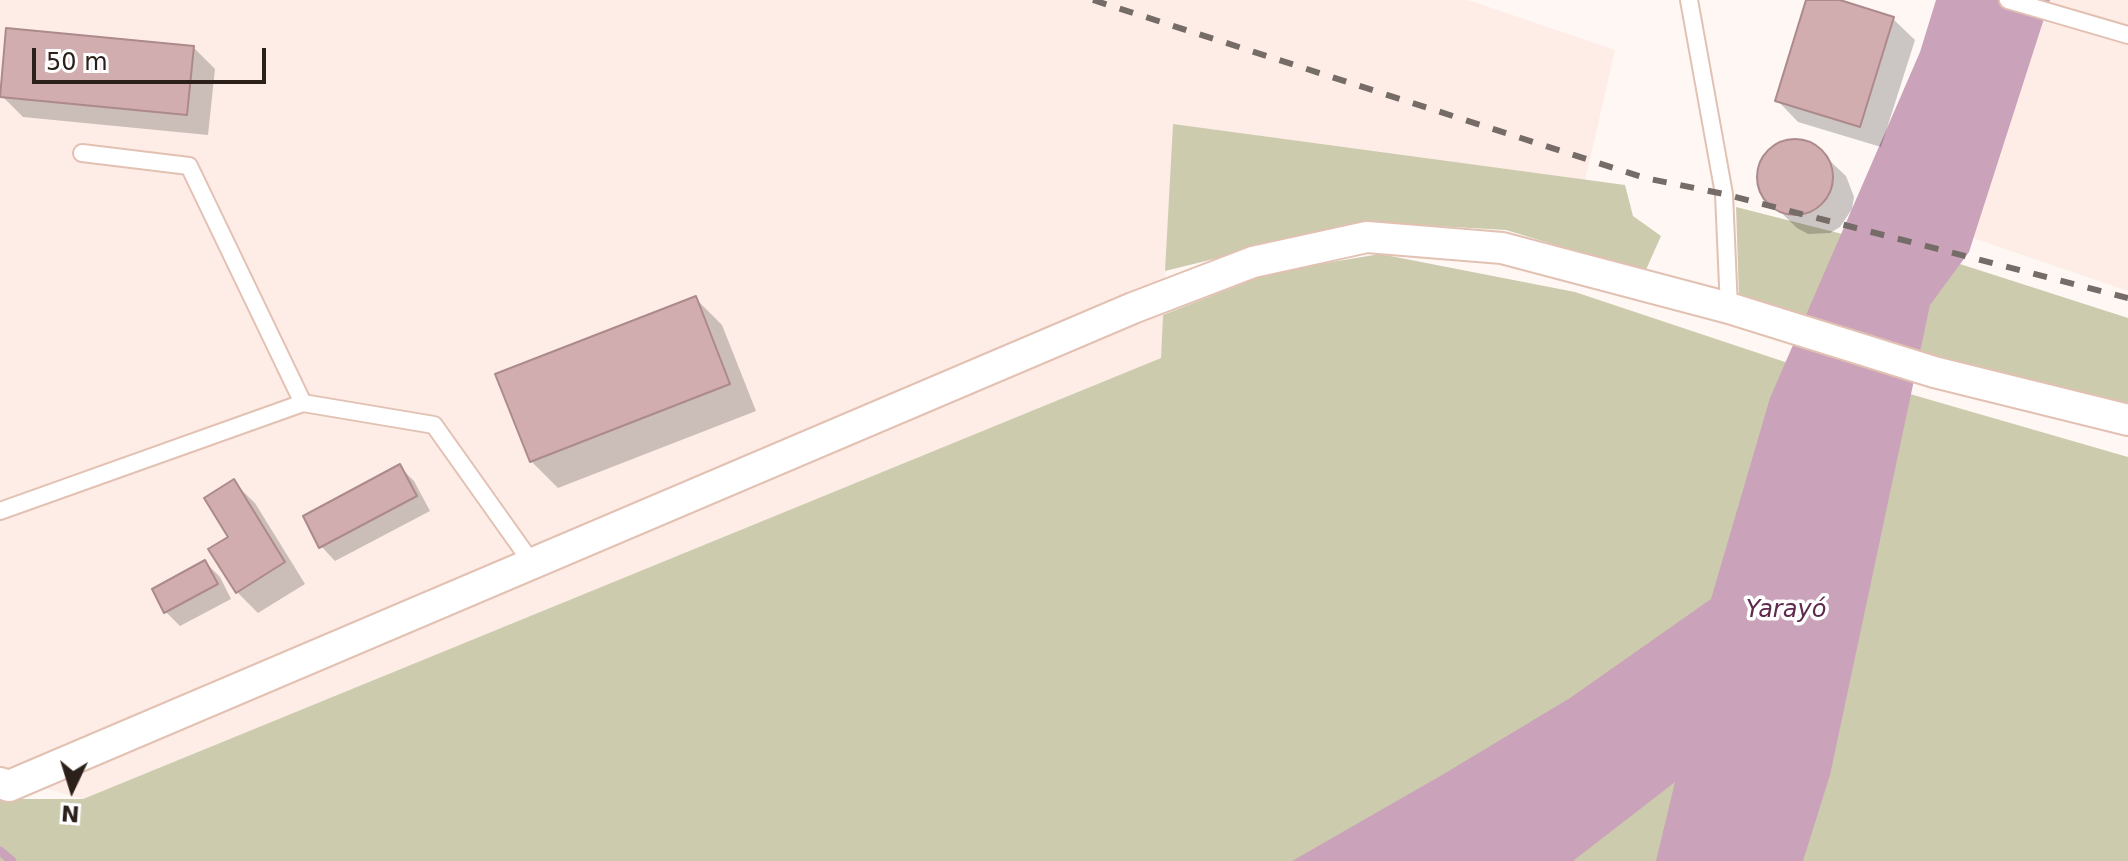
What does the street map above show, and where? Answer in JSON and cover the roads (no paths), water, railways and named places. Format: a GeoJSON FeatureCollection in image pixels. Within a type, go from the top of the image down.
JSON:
{"type":"FeatureCollection","features":[{"type":"Feature","properties":{"kind":"street"},"geometry":{"type":"LineString","coordinates":[[0,783],[9,786],[1133,308],[1253,262],[1367,237],[1502,248],[1729,308],[1934,372],[2128,420]]}},
{"type":"Feature","properties":{"kind":"lane"},"geometry":{"type":"LineString","coordinates":[[1689,0],[1724,194],[1729,308]]}},
{"type":"Feature","properties":{"kind":"lane"},"geometry":{"type":"LineString","coordinates":[[2008,0],[2125,34]]}},
{"type":"Feature","properties":{"kind":"lane"},"geometry":{"type":"LineString","coordinates":[[82,153],[189,166],[303,403]]}},
{"type":"Feature","properties":{"kind":"lane"},"geometry":{"type":"LineString","coordinates":[[0,511],[303,403],[434,425],[532,563]]}},
{"type":"Feature","properties":{"kind":"water","name":"Yarayó"},"geometry":{"type":"Polygon","coordinates":[[[1936,0],[2050,0],[1969,252],[1930,305],[1830,775],[1803,861],[1656,861],[1675,782],[1573,861],[1292,861],[1570,698],[1711,599],[1770,398],[1920,52],[1936,0]]]}},
{"type":"Feature","properties":{"kind":"waterway"},"geometry":{"type":"LineString","coordinates":[[0,851],[12,861]]}},
{"type":"Feature","properties":{"kind":"railway"},"geometry":{"type":"LineString","coordinates":[[1093,0],[1645,178],[1724,194],[2128,298]]}}]}
